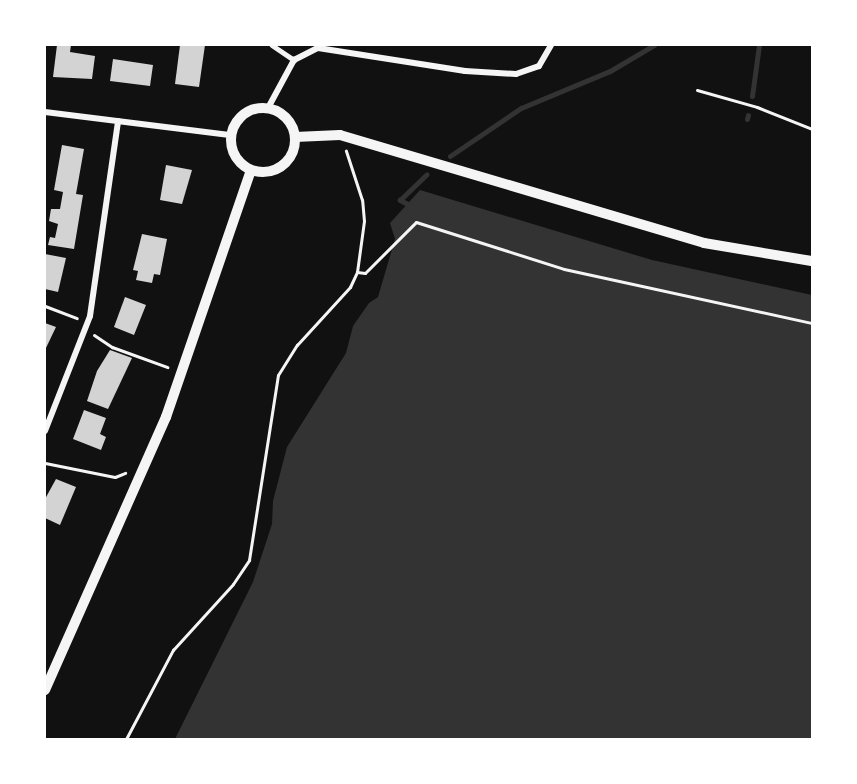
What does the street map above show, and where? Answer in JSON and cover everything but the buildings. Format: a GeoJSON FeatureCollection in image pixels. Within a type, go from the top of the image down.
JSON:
{"type":"FeatureCollection","features":[{"type":"Feature","properties":{"kind":"street"},"geometry":{"type":"LineString","coordinates":[[268,108],[294,60],[304,52],[331,49],[465,71],[516,74],[538,66],[551,45]]}},
{"type":"Feature","properties":{"kind":"street"},"geometry":{"type":"LineString","coordinates":[[268,108],[289,120],[296,137],[292,155],[280,168],[266,172],[251,170],[234,155],[230,135],[245,112],[268,108]]}},
{"type":"Feature","properties":{"kind":"street"},"geometry":{"type":"LineString","coordinates":[[45,112],[230,135]]}},
{"type":"Feature","properties":{"kind":"street"},"geometry":{"type":"LineString","coordinates":[[45,430],[87,329],[118,121]]}},
{"type":"Feature","properties":{"kind":"street"},"geometry":{"type":"LineString","coordinates":[[296,137],[340,135],[704,243],[812,261]]}},
{"type":"Feature","properties":{"kind":"street"},"geometry":{"type":"LineString","coordinates":[[45,690],[140,475],[182,373],[251,170]]}},
{"type":"Feature","properties":{"kind":"lane"},"geometry":{"type":"LineString","coordinates":[[272,45],[294,60]]}},
{"type":"Feature","properties":{"kind":"path"},"geometry":{"type":"LineString","coordinates":[[697,90],[757,107],[812,129]]}},
{"type":"Feature","properties":{"kind":"path"},"geometry":{"type":"LineString","coordinates":[[126,739],[173,650],[233,584],[249,560],[256,492],[278,375],[297,345],[350,287],[357,272],[364,221],[362,200],[345,147]]}},
{"type":"Feature","properties":{"kind":"path"},"geometry":{"type":"LineString","coordinates":[[357,272],[365,273],[417,222],[564,269],[812,323]]}},
{"type":"Feature","properties":{"kind":"path"},"geometry":{"type":"LineString","coordinates":[[45,306],[75,316],[87,329],[112,347],[182,373]]}},
{"type":"Feature","properties":{"kind":"path"},"geometry":{"type":"LineString","coordinates":[[45,463],[115,477],[130,471],[140,475]]}},
{"type":"Feature","properties":{"kind":"shaded area"},"geometry":{"type":"Polygon","coordinates":[[[420,190],[652,260],[812,295],[812,739],[175,739],[253,582],[272,524],[273,501],[287,447],[346,353],[353,326],[369,303],[378,297],[395,239],[390,223],[420,190]]]}},
{"type":"Feature","properties":{"kind":"waterway"},"geometry":{"type":"LineString","coordinates":[[450,156],[521,108],[610,71],[654,45]]}},
{"type":"Feature","properties":{"kind":"waterway"},"geometry":{"type":"LineString","coordinates":[[752,96],[759,45]]}},
{"type":"Feature","properties":{"kind":"waterway"},"geometry":{"type":"LineString","coordinates":[[747,119],[748,115]]}},
{"type":"Feature","properties":{"kind":"waterway"},"geometry":{"type":"LineString","coordinates":[[411,206],[400,200],[427,174]]}}]}
